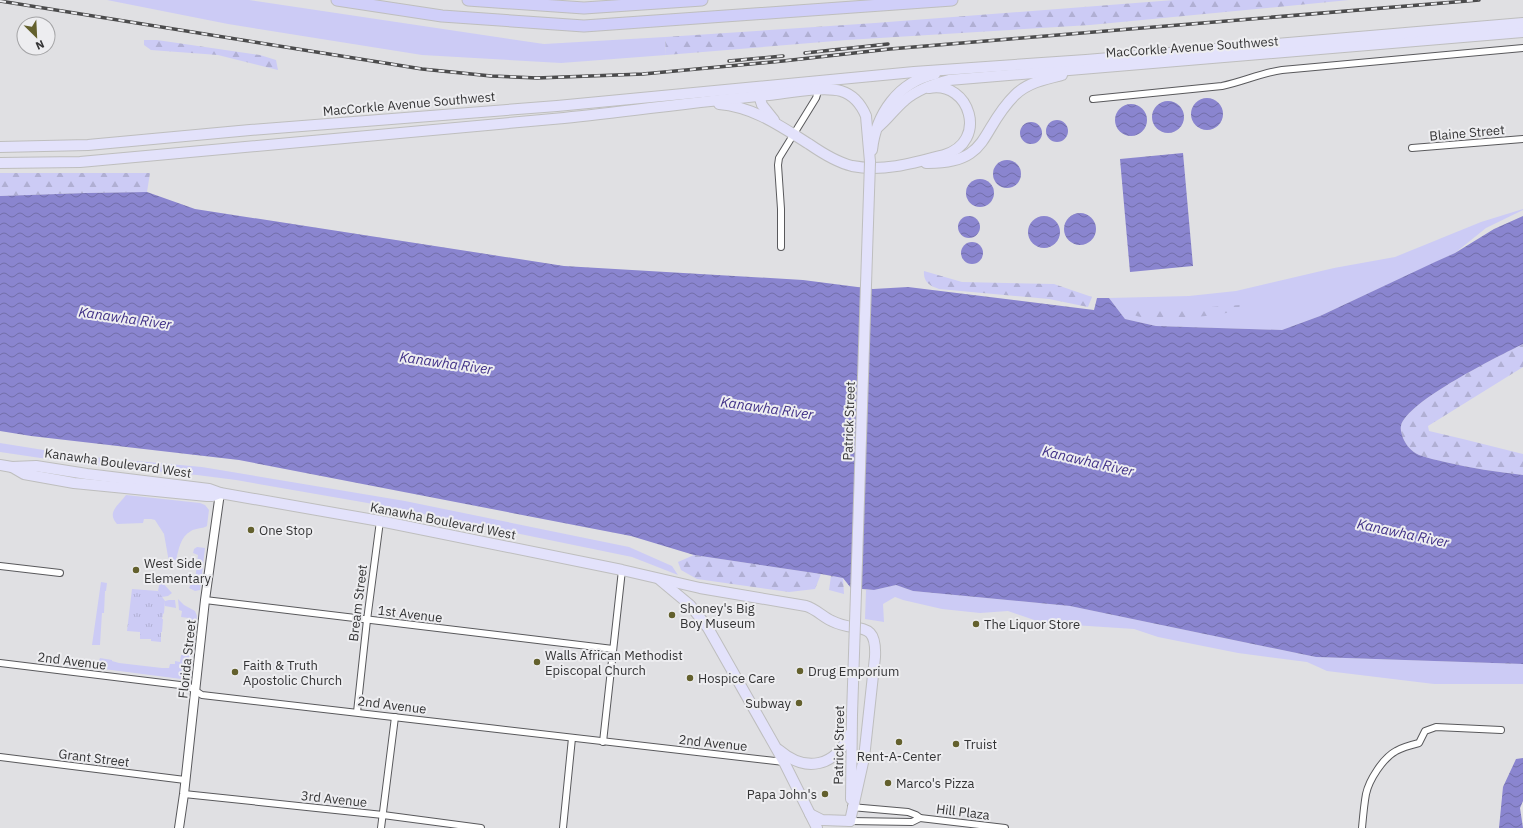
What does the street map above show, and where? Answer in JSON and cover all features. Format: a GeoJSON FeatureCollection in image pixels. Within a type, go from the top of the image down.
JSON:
{"type":"FeatureCollection","features":[{"type":"Feature","properties":{"kind":"highway"},"geometry":{"type":"LineString","coordinates":[[337,0],[442,16],[584,26],[952,0]]}},
{"type":"Feature","properties":{"kind":"highway"},"geometry":{"type":"LineString","coordinates":[[468,0],[584,8],[702,0]]}},
{"type":"Feature","properties":{"kind":"main road","name":"MacCorkle Avenue Southwest"},"geometry":{"type":"LineString","coordinates":[[965,69],[1523,23]]}},
{"type":"Feature","properties":{"kind":"main road","name":"MacCorkle Avenue Southwest"},"geometry":{"type":"LineString","coordinates":[[874,129],[905,100],[916,92],[935,83],[949,80],[1523,32]]}},
{"type":"Feature","properties":{"kind":"main road"},"geometry":{"type":"LineString","coordinates":[[914,163],[946,163],[969,154],[984,141],[1007,104],[1016,94],[1025,88],[1037,82],[1054,77],[1100,67]]}},
{"type":"Feature","properties":{"kind":"main road"},"geometry":{"type":"LineString","coordinates":[[820,86],[921,71],[965,69]]}},
{"type":"Feature","properties":{"kind":"main road","name":"Patrick Street"},"geometry":{"type":"LineString","coordinates":[[852,807],[851,731],[870,162],[874,129],[886,108],[898,94],[908,86],[920,79],[933,75],[965,69]]}},
{"type":"Feature","properties":{"kind":"main road","name":"MacCorkle Avenue Southwest"},"geometry":{"type":"LineString","coordinates":[[0,147],[110,143],[250,130],[820,86]]}},
{"type":"Feature","properties":{"kind":"main road"},"geometry":{"type":"LineString","coordinates":[[820,86],[839,91],[854,98],[874,129]]}},
{"type":"Feature","properties":{"kind":"main road"},"geometry":{"type":"LineString","coordinates":[[689,103],[728,104],[748,110],[775,122],[830,157],[851,166],[876,168],[914,163],[949,154],[956,150],[968,136],[970,116],[966,107],[957,96],[947,90],[939,88],[916,92]]}},
{"type":"Feature","properties":{"kind":"main road","name":"MacCorkle Avenue Southwest"},"geometry":{"type":"LineString","coordinates":[[0,163],[80,162],[638,111],[757,91]]}},
{"type":"Feature","properties":{"kind":"main road"},"geometry":{"type":"LineString","coordinates":[[757,91],[768,113],[775,122]]}},
{"type":"Feature","properties":{"kind":"main road","name":"Kanawha Boulevard West"},"geometry":{"type":"LineString","coordinates":[[0,465],[12,467],[24,474],[88,485],[212,496],[220,493],[380,521],[622,570],[660,580],[811,608],[833,622],[864,630],[871,634],[875,646],[864,758],[852,807]]}},
{"type":"Feature","properties":{"kind":"main road","name":"Kanawha Boulevard West"},"geometry":{"type":"LineString","coordinates":[[660,580],[685,600],[699,615],[708,628],[784,762],[817,828]]}},
{"type":"Feature","properties":{"kind":"main road"},"geometry":{"type":"LineString","coordinates":[[685,600],[687,591],[691,588],[700,588]]}},
{"type":"Feature","properties":{"kind":"main road"},"geometry":{"type":"LineString","coordinates":[[776,748],[791,759],[799,762],[812,764],[819,763],[831,758],[842,749],[851,731]]}},
{"type":"Feature","properties":{"kind":"main road"},"geometry":{"type":"LineString","coordinates":[[809,814],[822,820],[850,824],[852,807]]}},
{"type":"Feature","properties":{"kind":"street"},"geometry":{"type":"LineString","coordinates":[[1093,99],[1222,86],[1241,82],[1265,73],[1282,70],[1523,48]]}},
{"type":"Feature","properties":{"kind":"street"},"geometry":{"type":"LineString","coordinates":[[781,247],[782,209],[778,165],[783,150],[816,98],[820,86]]}},
{"type":"Feature","properties":{"kind":"street","name":"Blaine Street"},"geometry":{"type":"LineString","coordinates":[[1412,148],[1523,139]]}},
{"type":"Feature","properties":{"kind":"street","name":"Florida Street"},"geometry":{"type":"LineString","coordinates":[[179,828],[196,690],[205,600],[220,493]]}},
{"type":"Feature","properties":{"kind":"street","name":"Bream Street"},"geometry":{"type":"LineString","coordinates":[[357,712],[380,521]]}},
{"type":"Feature","properties":{"kind":"street"},"geometry":{"type":"LineString","coordinates":[[0,566],[60,573]]}},
{"type":"Feature","properties":{"kind":"street"},"geometry":{"type":"LineString","coordinates":[[603,742],[622,570]]}},
{"type":"Feature","properties":{"kind":"street","name":"1st Avenue"},"geometry":{"type":"LineString","coordinates":[[205,600],[613,649]]}},
{"type":"Feature","properties":{"kind":"street","name":"2nd Avenue"},"geometry":{"type":"LineString","coordinates":[[0,663],[188,686],[202,695],[784,762]]}},
{"type":"Feature","properties":{"kind":"street"},"geometry":{"type":"LineString","coordinates":[[381,828],[395,717]]}},
{"type":"Feature","properties":{"kind":"street"},"geometry":{"type":"LineString","coordinates":[[1362,828],[1366,794],[1372,776],[1394,752],[1419,743],[1425,731],[1436,727],[1501,730]]}},
{"type":"Feature","properties":{"kind":"street"},"geometry":{"type":"LineString","coordinates":[[563,828],[572,738]]}},
{"type":"Feature","properties":{"kind":"street","name":"Grant Street"},"geometry":{"type":"LineString","coordinates":[[0,757],[184,780]]}},
{"type":"Feature","properties":{"kind":"street","name":"3rd Avenue"},"geometry":{"type":"LineString","coordinates":[[184,794],[383,815],[481,828]]}},
{"type":"Feature","properties":{"kind":"street","name":"Hill Plaza"},"geometry":{"type":"LineString","coordinates":[[852,807],[908,812],[916,814],[920,818]]}},
{"type":"Feature","properties":{"kind":"street","name":"Hill Plaza"},"geometry":{"type":"LineString","coordinates":[[850,824],[912,822],[920,818],[1005,828]]}},
{"type":"Feature","properties":{"kind":"green space"},"geometry":{"type":"Polygon","coordinates":[[[107,0],[249,0],[544,44],[665,37],[666,55],[561,63],[422,55],[228,24],[107,0]]]}},
{"type":"Feature","properties":{"kind":"green space"},"geometry":{"type":"Polygon","coordinates":[[[1174,0],[1349,0],[1090,25],[847,40],[666,55],[665,37],[875,23],[1174,0]]]}},
{"type":"Feature","properties":{"kind":"green space"},"geometry":{"type":"Polygon","coordinates":[[[144,40],[157,40],[260,55],[276,60],[278,70],[218,55],[151,50],[144,45],[144,40]]]}},
{"type":"Feature","properties":{"kind":"green space"},"geometry":{"type":"Polygon","coordinates":[[[0,173],[150,173],[147,192],[0,196],[0,173]]]}},
{"type":"Feature","properties":{"kind":"green space"},"geometry":{"type":"Polygon","coordinates":[[[1523,209],[1486,228],[1455,253],[1320,316],[1282,330],[1156,326],[1125,319],[1109,298],[1189,296],[1236,291],[1334,268],[1395,257],[1481,222],[1523,209]]]}},
{"type":"Feature","properties":{"kind":"green space"},"geometry":{"type":"Polygon","coordinates":[[[924,271],[962,282],[1054,284],[1092,297],[1088,307],[1049,299],[939,289],[926,281],[924,271]]]}},
{"type":"Feature","properties":{"kind":"green space"},"geometry":{"type":"Polygon","coordinates":[[[1240,305],[1238,311],[1198,317],[1165,319],[1137,316],[1129,312],[1128,307],[1196,308],[1240,305]]]}},
{"type":"Feature","properties":{"kind":"green space"},"geometry":{"type":"Polygon","coordinates":[[[1523,344],[1523,367],[1428,426],[1429,431],[1523,454],[1523,475],[1474,468],[1435,460],[1419,455],[1409,448],[1403,438],[1401,426],[1407,416],[1419,404],[1455,380],[1523,344]]]}},
{"type":"Feature","properties":{"kind":"green space"},"geometry":{"type":"Polygon","coordinates":[[[0,443],[81,456],[202,467],[405,501],[629,547],[672,566],[678,575],[632,557],[379,505],[236,480],[88,465],[0,452],[0,443]]]}},
{"type":"Feature","properties":{"kind":"green space"},"geometry":{"type":"Polygon","coordinates":[[[126,495],[200,503],[205,505],[209,510],[207,526],[193,530],[187,534],[180,544],[176,560],[169,562],[164,534],[155,520],[144,519],[143,523],[117,524],[114,520],[113,512],[126,495]]]}},
{"type":"Feature","properties":{"kind":"green space"},"geometry":{"type":"Polygon","coordinates":[[[197,547],[205,548],[200,590],[195,591],[189,588],[195,581],[198,555],[193,553],[194,549],[197,547]]]}},
{"type":"Feature","properties":{"kind":"green space"},"geometry":{"type":"Polygon","coordinates":[[[694,555],[821,574],[815,589],[789,592],[697,579],[681,570],[678,562],[694,555]]]}},
{"type":"Feature","properties":{"kind":"green space"},"geometry":{"type":"Polygon","coordinates":[[[831,576],[843,578],[844,594],[829,590],[831,576]]]}},
{"type":"Feature","properties":{"kind":"green space"},"geometry":{"type":"Polygon","coordinates":[[[160,580],[172,593],[168,596],[162,597],[158,591],[160,580]]]}},
{"type":"Feature","properties":{"kind":"green space"},"geometry":{"type":"Polygon","coordinates":[[[101,582],[107,583],[104,613],[102,613],[100,645],[92,645],[101,582]]]}},
{"type":"Feature","properties":{"kind":"green space"},"geometry":{"type":"Polygon","coordinates":[[[896,585],[913,591],[1070,606],[1316,657],[1523,664],[1523,684],[1434,684],[1327,671],[1307,662],[1238,653],[1158,637],[1134,629],[1043,623],[1008,611],[980,613],[942,609],[895,597],[883,604],[884,622],[865,619],[866,590],[874,590],[896,585]]]}},
{"type":"Feature","properties":{"kind":"green space"},"geometry":{"type":"Polygon","coordinates":[[[132,589],[158,591],[165,601],[162,619],[161,642],[151,641],[151,639],[140,639],[140,632],[127,631],[132,589]]]}},
{"type":"Feature","properties":{"kind":"green space"},"geometry":{"type":"Polygon","coordinates":[[[178,599],[184,605],[195,611],[197,616],[189,680],[96,668],[100,658],[119,663],[162,668],[169,668],[170,664],[175,664],[175,661],[180,662],[181,655],[185,655],[185,648],[187,648],[186,644],[189,630],[189,618],[181,617],[182,611],[179,610],[178,599]]]}},
{"type":"Feature","properties":{"kind":"green space"},"geometry":{"type":"Polygon","coordinates":[[[175,600],[176,608],[165,606],[165,601],[175,600]]]}},
{"type":"Feature","properties":{"kind":"water"},"geometry":{"type":"Polygon","coordinates":[[[1204,98],[1210,98],[1220,105],[1223,114],[1222,120],[1216,127],[1210,130],[1204,130],[1194,123],[1191,117],[1191,111],[1198,101],[1204,98]]]}},
{"type":"Feature","properties":{"kind":"water"},"geometry":{"type":"Polygon","coordinates":[[[1165,101],[1171,101],[1181,108],[1184,117],[1183,123],[1177,130],[1171,133],[1165,133],[1155,126],[1152,120],[1152,114],[1159,104],[1165,101]]]}},
{"type":"Feature","properties":{"kind":"water"},"geometry":{"type":"Polygon","coordinates":[[[1128,104],[1134,104],[1144,111],[1147,120],[1146,126],[1140,133],[1134,136],[1128,136],[1118,129],[1115,123],[1115,117],[1122,107],[1128,104]]]}},
{"type":"Feature","properties":{"kind":"water"},"geometry":{"type":"Polygon","coordinates":[[[1057,120],[1065,123],[1068,131],[1065,139],[1057,142],[1049,139],[1046,131],[1049,123],[1057,120]]]}},
{"type":"Feature","properties":{"kind":"water"},"geometry":{"type":"Polygon","coordinates":[[[1031,122],[1039,125],[1042,133],[1039,141],[1031,144],[1023,141],[1020,133],[1023,125],[1031,122]]]}},
{"type":"Feature","properties":{"kind":"water"},"geometry":{"type":"Polygon","coordinates":[[[1183,153],[1193,266],[1130,272],[1120,159],[1183,153]]]}},
{"type":"Feature","properties":{"kind":"water"},"geometry":{"type":"Polygon","coordinates":[[[1007,160],[1017,164],[1021,174],[1017,184],[1007,188],[997,184],[993,174],[997,164],[1007,160]]]}},
{"type":"Feature","properties":{"kind":"water"},"geometry":{"type":"Polygon","coordinates":[[[980,179],[990,183],[994,193],[990,203],[980,207],[970,203],[966,193],[970,183],[980,179]]]}},
{"type":"Feature","properties":{"kind":"water","name":"Kanawha River"},"geometry":{"type":"Polygon","coordinates":[[[147,192],[195,209],[564,266],[803,280],[873,289],[908,287],[1094,310],[1097,298],[1109,298],[1125,319],[1156,326],[1282,330],[1320,316],[1455,253],[1494,229],[1523,216],[1523,344],[1455,380],[1436,392],[1419,404],[1407,416],[1401,426],[1401,429],[1403,438],[1407,445],[1419,455],[1464,466],[1523,475],[1523,664],[1316,657],[1070,606],[913,591],[896,585],[874,590],[851,588],[843,578],[694,555],[631,536],[239,460],[31,436],[0,431],[0,196],[147,192]]]}},
{"type":"Feature","properties":{"kind":"water"},"geometry":{"type":"Polygon","coordinates":[[[1077,213],[1083,213],[1093,220],[1096,229],[1095,235],[1089,242],[1083,245],[1077,245],[1067,238],[1064,232],[1064,226],[1071,216],[1077,213]]]}},
{"type":"Feature","properties":{"kind":"water"},"geometry":{"type":"Polygon","coordinates":[[[969,216],[977,219],[980,227],[977,235],[969,238],[961,235],[958,227],[961,219],[969,216]]]}},
{"type":"Feature","properties":{"kind":"water"},"geometry":{"type":"Polygon","coordinates":[[[1041,216],[1047,216],[1057,223],[1060,232],[1059,238],[1053,245],[1047,248],[1041,248],[1031,241],[1028,235],[1028,229],[1035,219],[1041,216]]]}},
{"type":"Feature","properties":{"kind":"water"},"geometry":{"type":"Polygon","coordinates":[[[972,242],[980,245],[983,253],[980,261],[972,264],[964,261],[961,253],[964,245],[972,242]]]}},
{"type":"Feature","properties":{"kind":"water"},"geometry":{"type":"Polygon","coordinates":[[[1523,758],[1523,801],[1520,808],[1523,828],[1499,828],[1503,787],[1516,759],[1523,758]]]}},
{"type":"Feature","properties":{"kind":"railway"},"geometry":{"type":"LineString","coordinates":[[0,1],[422,69],[491,76],[537,78],[643,74],[890,49],[1479,0]]}},
{"type":"Feature","properties":{"kind":"railway"},"geometry":{"type":"LineString","coordinates":[[805,53],[888,44]]}},
{"type":"Feature","properties":{"kind":"railway"},"geometry":{"type":"LineString","coordinates":[[729,61],[783,56]]}},
{"type":"Feature","properties":{"kind":"place","name":"One Stop"},"geometry":{"type":"Point","coordinates":[251,530]}},
{"type":"Feature","properties":{"kind":"place","name":"West Side Elementary"},"geometry":{"type":"Point","coordinates":[136,570]}},
{"type":"Feature","properties":{"kind":"place","name":"Shoney's Big Boy Museum"},"geometry":{"type":"Point","coordinates":[672,615]}},
{"type":"Feature","properties":{"kind":"place","name":"The Liquor Store"},"geometry":{"type":"Point","coordinates":[976,624]}},
{"type":"Feature","properties":{"kind":"place","name":"Walls African Methodist Episcopal Church"},"geometry":{"type":"Point","coordinates":[537,662]}},
{"type":"Feature","properties":{"kind":"place","name":"Drug Emporium"},"geometry":{"type":"Point","coordinates":[800,671]}},
{"type":"Feature","properties":{"kind":"place","name":"Faith & Truth Apostolic Church"},"geometry":{"type":"Point","coordinates":[235,672]}},
{"type":"Feature","properties":{"kind":"place","name":"Hospice Care"},"geometry":{"type":"Point","coordinates":[690,678]}},
{"type":"Feature","properties":{"kind":"place","name":"Subway"},"geometry":{"type":"Point","coordinates":[799,703]}},
{"type":"Feature","properties":{"kind":"place","name":"Rent-A-Center"},"geometry":{"type":"Point","coordinates":[899,742]}},
{"type":"Feature","properties":{"kind":"place","name":"Truist"},"geometry":{"type":"Point","coordinates":[956,744]}},
{"type":"Feature","properties":{"kind":"place","name":"Marco's Pizza"},"geometry":{"type":"Point","coordinates":[888,783]}},
{"type":"Feature","properties":{"kind":"place","name":"Papa John's"},"geometry":{"type":"Point","coordinates":[825,794]}}]}
